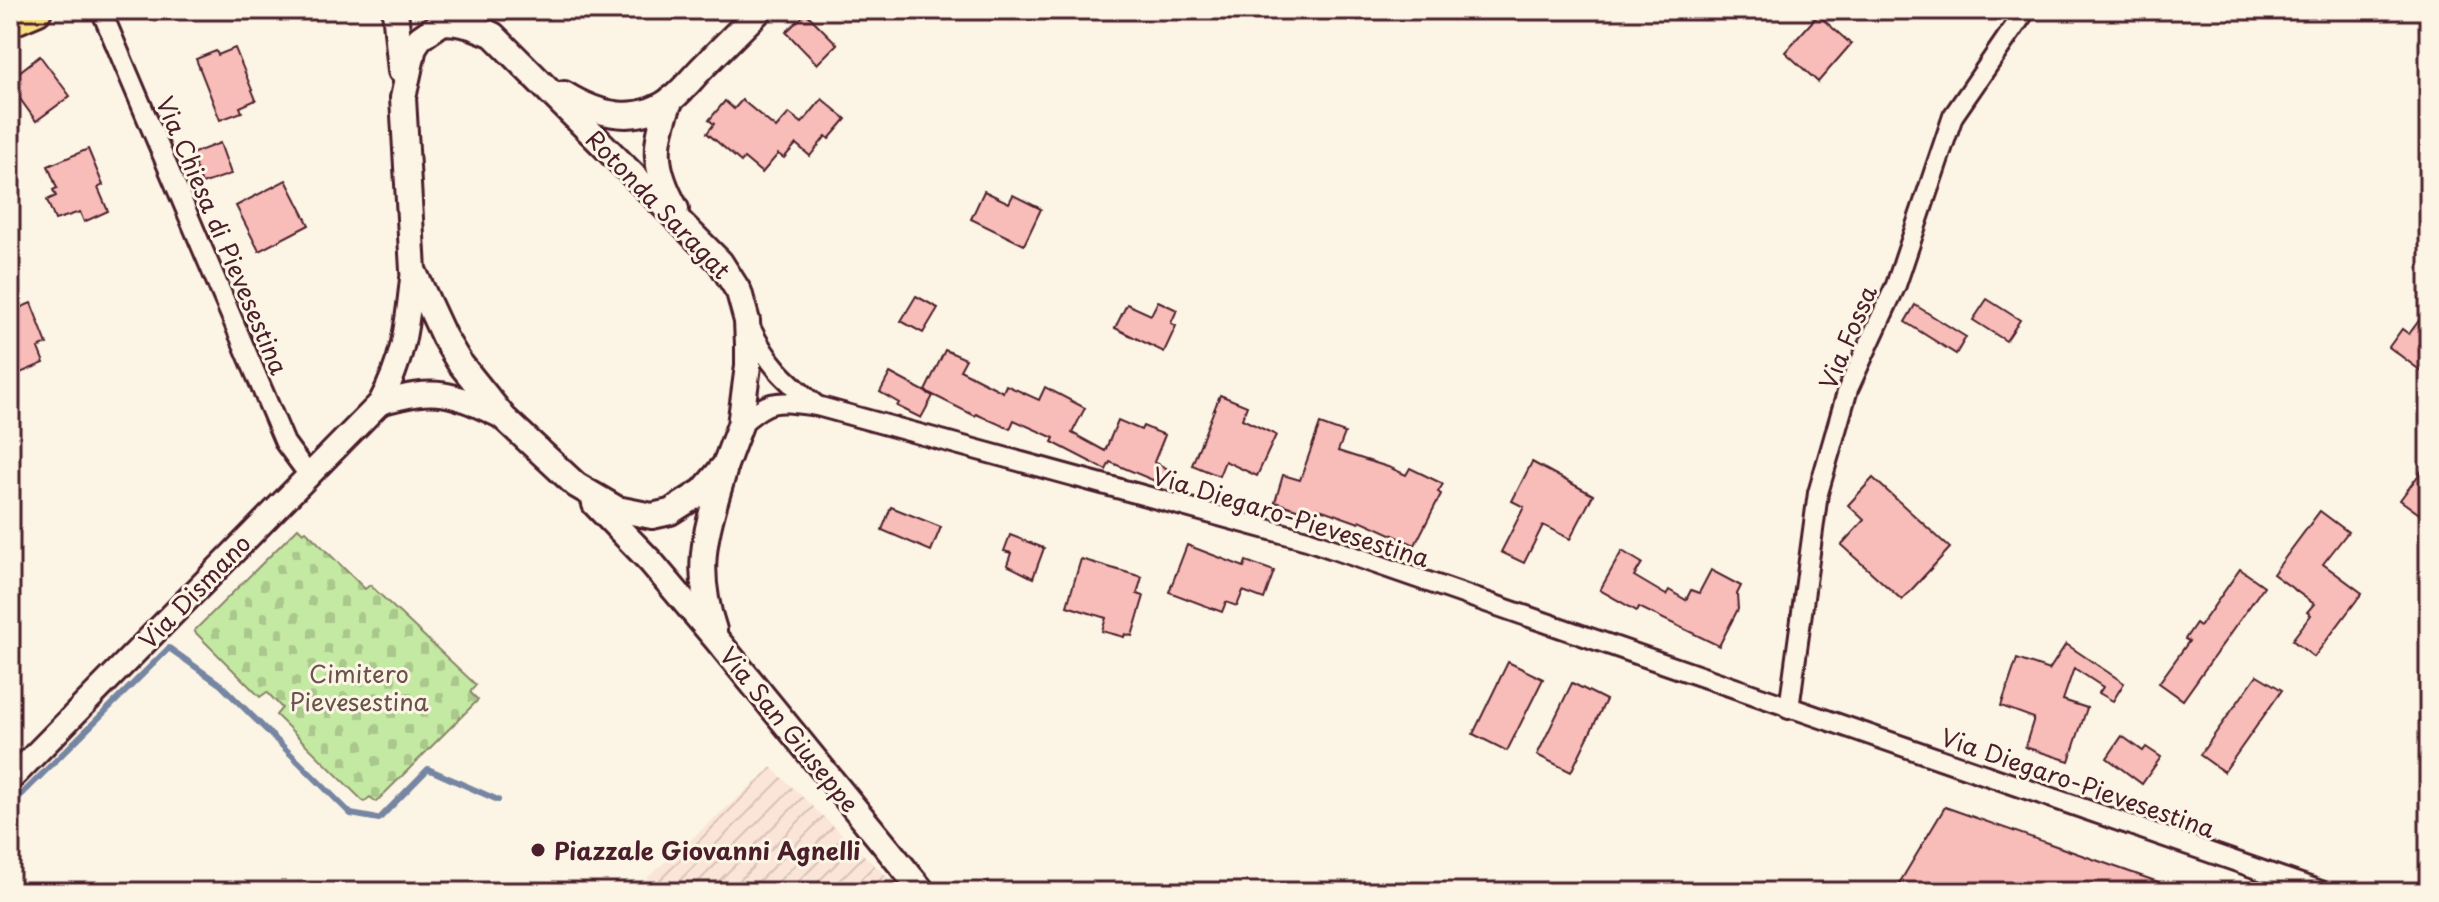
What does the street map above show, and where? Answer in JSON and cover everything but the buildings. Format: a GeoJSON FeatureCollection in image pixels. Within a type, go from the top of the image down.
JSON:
{"type":"FeatureCollection","features":[{"type":"Feature","properties":{"kind":"highway"},"geometry":{"type":"LineString","coordinates":[[10,21],[36,10]]}},
{"type":"Feature","properties":{"kind":"main road"},"geometry":{"type":"LineString","coordinates":[[395,10],[403,98]]}},
{"type":"Feature","properties":{"kind":"main road"},"geometry":{"type":"LineString","coordinates":[[469,10],[493,35]]}},
{"type":"Feature","properties":{"kind":"main road"},"geometry":{"type":"LineString","coordinates":[[530,74],[586,108],[604,114],[623,116],[647,110],[671,99],[760,10]]}},
{"type":"Feature","properties":{"kind":"main road","name":"Rotonda Saragat"},"geometry":{"type":"LineString","coordinates":[[443,22],[459,22],[493,35],[685,225],[720,262],[739,292],[747,321],[748,366],[740,425],[725,465],[703,491],[684,505],[652,516],[617,509],[576,485],[504,418],[459,362],[413,270],[403,98],[414,47],[420,38],[443,22]]}},
{"type":"Feature","properties":{"kind":"main road"},"geometry":{"type":"LineString","coordinates":[[671,99],[661,124],[656,162],[666,191],[685,225]]}},
{"type":"Feature","properties":{"kind":"main road","name":"Via San Giuseppe"},"geometry":{"type":"LineString","coordinates":[[717,640],[701,578],[704,539],[725,465]]}},
{"type":"Feature","properties":{"kind":"main road","name":"Via San Giuseppe"},"geometry":{"type":"LineString","coordinates":[[576,485],[651,562],[923,892]]}},
{"type":"Feature","properties":{"kind":"main road"},"geometry":{"type":"LineString","coordinates":[[887,850],[909,892]]}},
{"type":"Feature","properties":{"kind":"street","name":"Via Chiesa di Pievesestina"},"geometry":{"type":"LineString","coordinates":[[101,10],[285,443],[308,474]]}},
{"type":"Feature","properties":{"kind":"street","name":"Via Fossa"},"geometry":{"type":"LineString","coordinates":[[1789,709],[1818,493],[1848,389],[1896,285],[1953,116],[2026,10]]}},
{"type":"Feature","properties":{"kind":"street","name":"Via Dismano"},"geometry":{"type":"LineString","coordinates":[[10,780],[380,403],[395,375],[404,348],[413,270]]}},
{"type":"Feature","properties":{"kind":"street","name":"Via Diegaro-Pievesestina"},"geometry":{"type":"LineString","coordinates":[[747,321],[765,356],[817,406]]}},
{"type":"Feature","properties":{"kind":"street"},"geometry":{"type":"LineString","coordinates":[[380,403],[423,392],[441,392],[462,397],[504,418]]}},
{"type":"Feature","properties":{"kind":"street","name":"Via Diegaro-Pievesestina"},"geometry":{"type":"LineString","coordinates":[[740,425],[772,402],[817,406],[1307,540],[2324,892]]}},
{"type":"Feature","properties":{"kind":"shaded area"},"geometry":{"type":"Polygon","coordinates":[[[771,767],[903,892],[631,892],[758,780],[771,767]]]}},
{"type":"Feature","properties":{"kind":"green space","name":"Cimitero Pievesestina"},"geometry":{"type":"Polygon","coordinates":[[[298,528],[303,533],[306,531],[365,589],[370,585],[476,685],[470,692],[478,700],[376,802],[370,797],[364,802],[276,715],[282,708],[267,692],[260,697],[194,631],[298,528]]]}},
{"type":"Feature","properties":{"kind":"waterway"},"geometry":{"type":"LineString","coordinates":[[10,806],[169,648],[221,685],[351,814],[379,819],[428,769],[498,800]]}},
{"type":"Feature","properties":{"kind":"place","name":"Piazzale Giovanni Agnelli"},"geometry":{"type":"Point","coordinates":[538,850]}}]}
